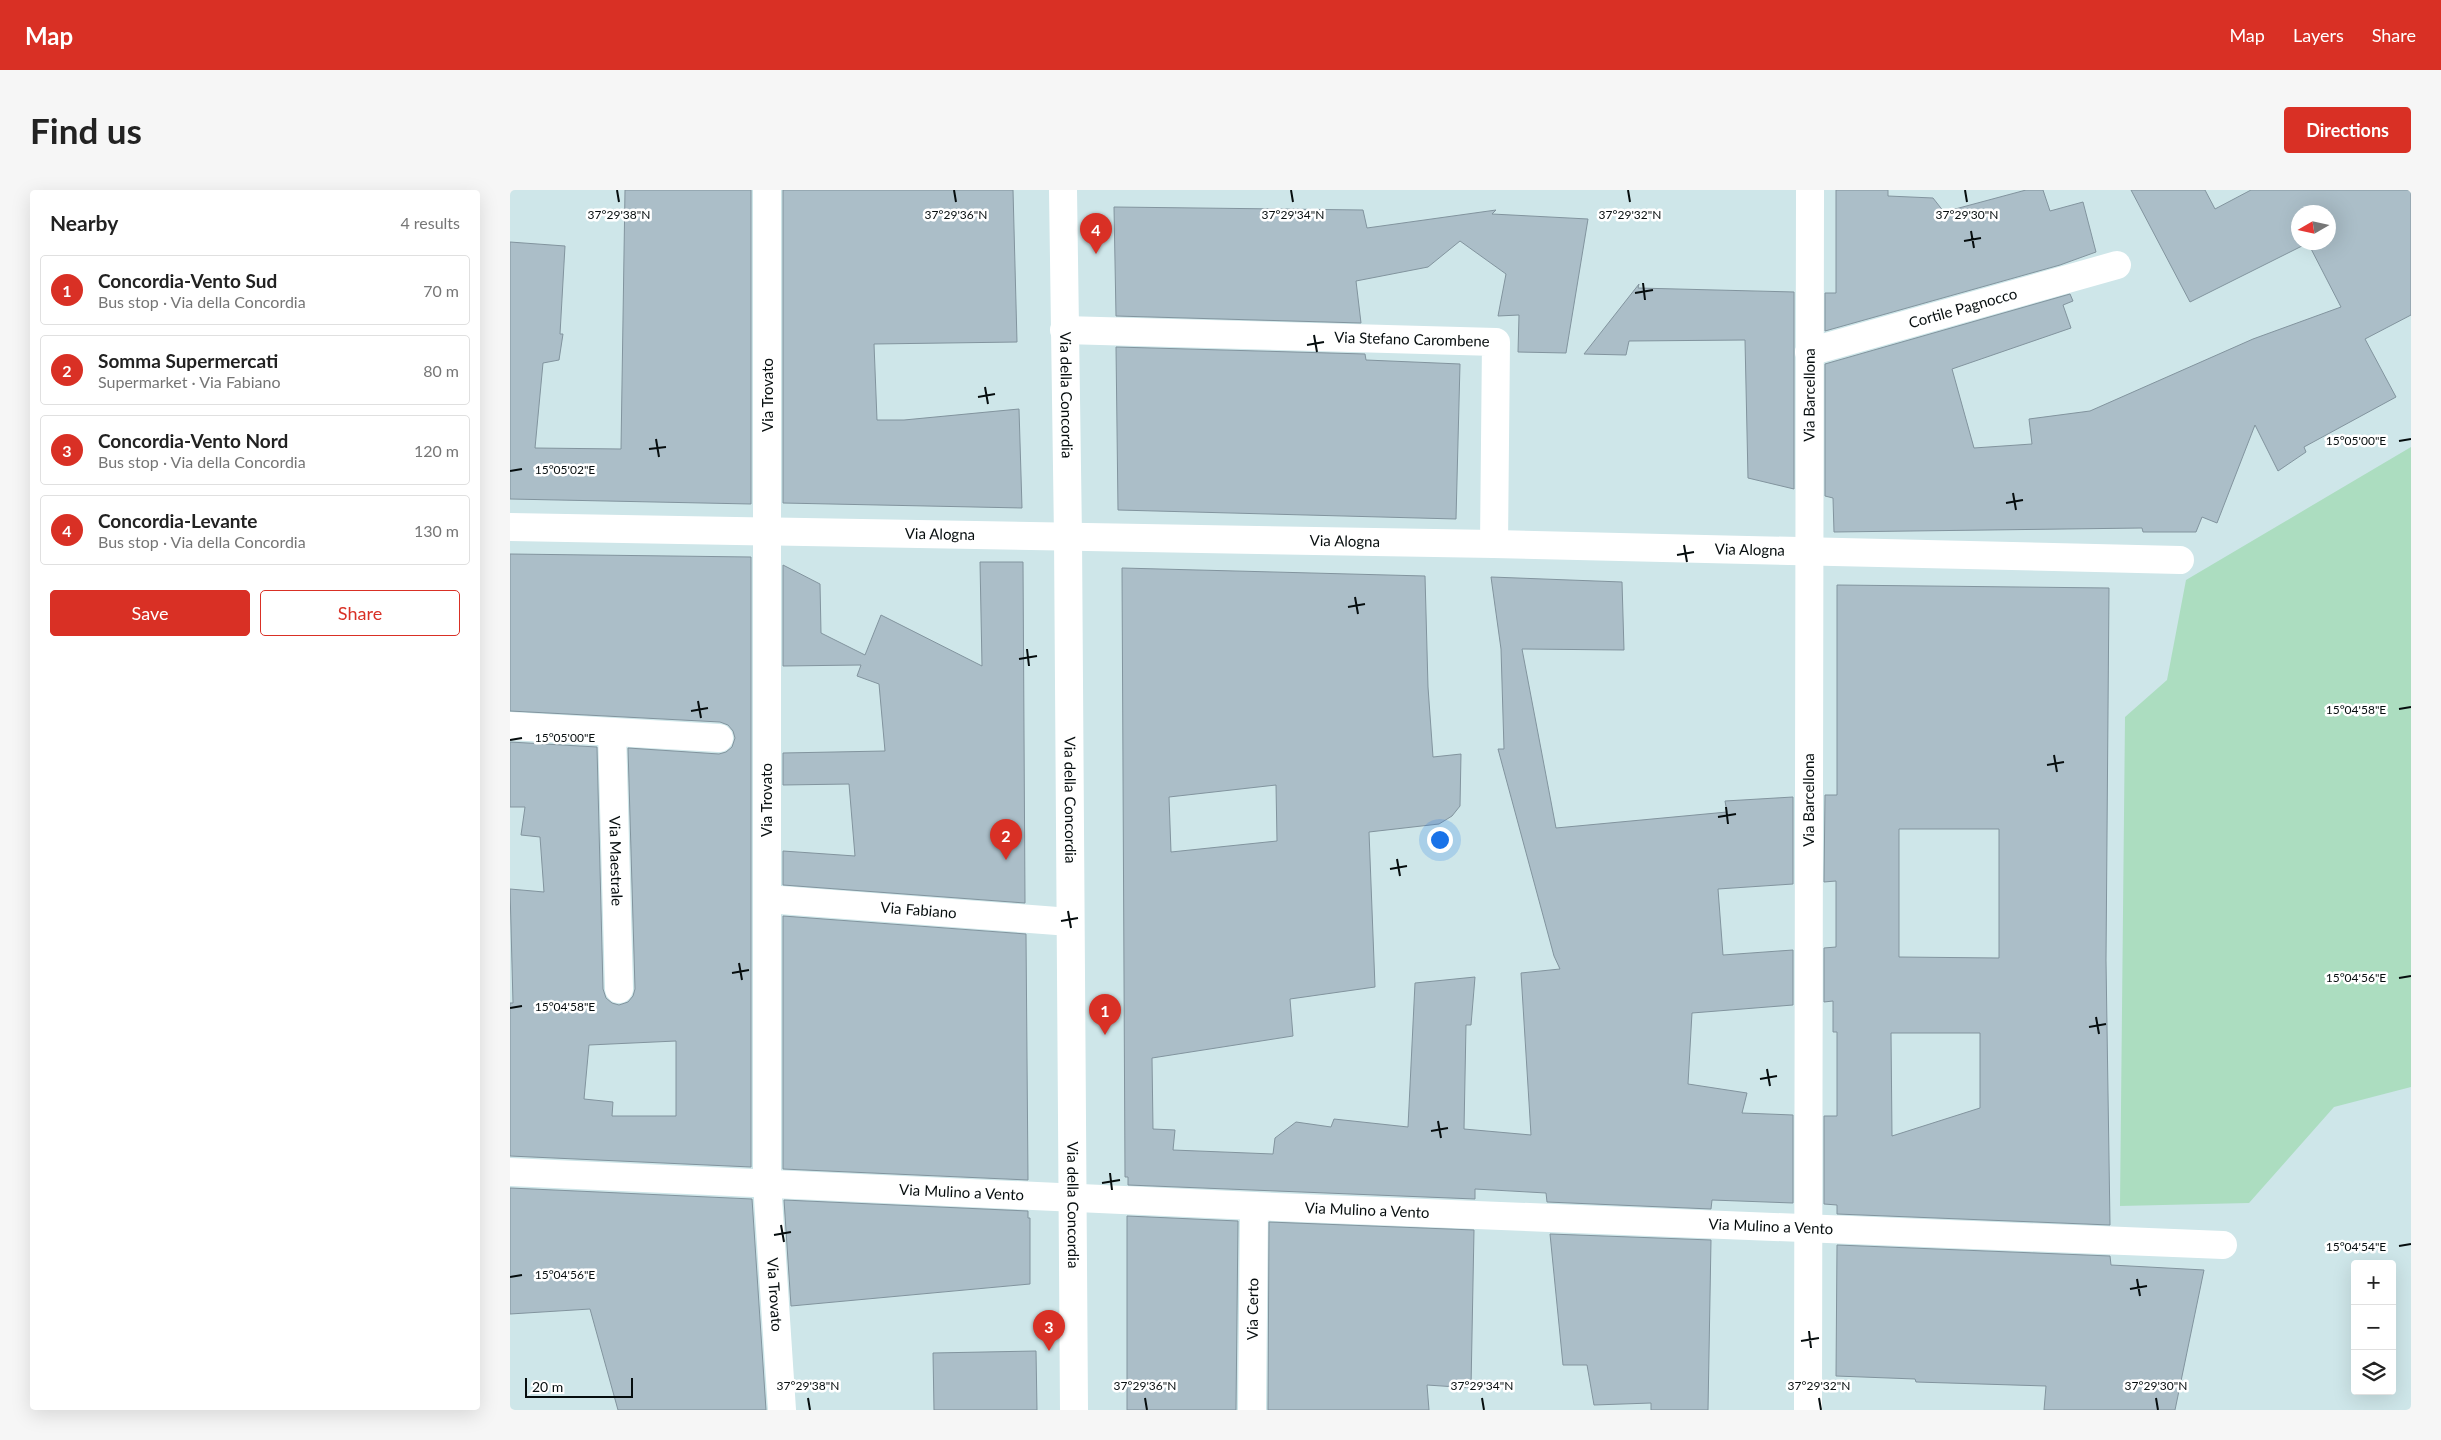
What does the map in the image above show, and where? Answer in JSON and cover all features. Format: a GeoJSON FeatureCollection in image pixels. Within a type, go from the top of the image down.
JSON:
{"type":"FeatureCollection","features":[{"type":"Feature","properties":{"kind":"street","name":"Via Trovato"},"geometry":{"type":"LineString","coordinates":[[767,190],[769,532],[767,1183],[782,1410]]}},
{"type":"Feature","properties":{"kind":"street","name":"Via della Concordia"},"geometry":{"type":"LineString","coordinates":[[1063,190],[1068,537],[1074,1410]]}},
{"type":"Feature","properties":{"kind":"street","name":"Via Barcellona"},"geometry":{"type":"LineString","coordinates":[[1808,1410],[1810,190]]}},
{"type":"Feature","properties":{"kind":"street","name":"Cortile Pagnocco"},"geometry":{"type":"LineString","coordinates":[[1809,352],[2117,264]]}},
{"type":"Feature","properties":{"kind":"street","name":"Via Stefano Carombene"},"geometry":{"type":"LineString","coordinates":[[1064,330],[1496,342],[1494,544]]}},
{"type":"Feature","properties":{"kind":"street","name":"Via Alogna"},"geometry":{"type":"LineString","coordinates":[[510,527],[1494,544],[2180,560]]}},
{"type":"Feature","properties":{"kind":"street"},"geometry":{"type":"LineString","coordinates":[[510,726],[719,738]]}},
{"type":"Feature","properties":{"kind":"street","name":"Via Maestrale"},"geometry":{"type":"LineString","coordinates":[[612,732],[618,989]]}},
{"type":"Feature","properties":{"kind":"street","name":"Via Fabiano"},"geometry":{"type":"LineString","coordinates":[[767,899],[1070,922]]}},
{"type":"Feature","properties":{"kind":"street","name":"Via Mulino a Vento"},"geometry":{"type":"LineString","coordinates":[[510,1172],[1254,1206],[2223,1245]]}},
{"type":"Feature","properties":{"kind":"street","name":"Via Certo"},"geometry":{"type":"LineString","coordinates":[[1252,1410],[1254,1206]]}},
{"type":"Feature","properties":{"kind":"green space"},"geometry":{"type":"Polygon","coordinates":[[[2411,447],[2411,1087],[2334,1107],[2249,1203],[2120,1206],[2125,717],[2167,680],[2186,580],[2411,447]]]}},
{"type":"Feature","properties":{"kind":"building"},"geometry":{"type":"Polygon","coordinates":[[[625,190],[751,190],[751,504],[510,499],[510,242],[565,246],[560,334],[563,334],[559,360],[543,363],[535,448],[621,449],[625,190]]]}},
{"type":"Feature","properties":{"kind":"building"},"geometry":{"type":"Polygon","coordinates":[[[783,190],[1013,190],[1017,342],[874,344],[877,420],[904,420],[1019,409],[1022,508],[783,503],[783,190]]]}},
{"type":"Feature","properties":{"kind":"building"},"geometry":{"type":"Polygon","coordinates":[[[1836,190],[1888,190],[1888,196],[1933,198],[1944,212],[2026,190],[2043,190],[2050,211],[2083,202],[2096,252],[2060,265],[1825,331],[1825,293],[1836,293],[1836,190]]]}},
{"type":"Feature","properties":{"kind":"building"},"geometry":{"type":"Polygon","coordinates":[[[2131,190],[2205,190],[2215,209],[2251,190],[2411,190],[2411,315],[2365,339],[2396,397],[2304,447],[2306,452],[2278,471],[2255,425],[2217,523],[2202,517],[2196,532],[2143,532],[2142,528],[1834,532],[1833,498],[1825,496],[1825,364],[2070,294],[2073,301],[2063,305],[2071,328],[1952,369],[1974,448],[2032,444],[2029,419],[2090,411],[2253,339],[2341,307],[2312,250],[2336,250],[2336,205],[2291,205],[2291,250],[2294,250],[2190,302],[2131,190]]]}},
{"type":"Feature","properties":{"kind":"building"},"geometry":{"type":"Polygon","coordinates":[[[1114,207],[1363,210],[1367,228],[1496,210],[1492,214],[1588,219],[1566,353],[1518,352],[1519,315],[1498,316],[1506,274],[1460,241],[1428,267],[1356,281],[1361,323],[1116,316],[1114,207]]]}},
{"type":"Feature","properties":{"kind":"building"},"geometry":{"type":"Polygon","coordinates":[[[1639,284],[1638,288],[1794,292],[1794,489],[1748,478],[1745,340],[1629,341],[1626,355],[1584,354],[1639,284]]]}},
{"type":"Feature","properties":{"kind":"building"},"geometry":{"type":"Polygon","coordinates":[[[1116,347],[1365,354],[1366,360],[1460,364],[1456,519],[1118,510],[1116,347]]]}},
{"type":"Feature","properties":{"kind":"building"},"geometry":{"type":"Polygon","coordinates":[[[510,554],[751,557],[751,1167],[510,1156],[510,1003],[513,1003],[510,889],[544,892],[540,837],[521,835],[525,807],[510,807],[510,742],[597,747],[603,989],[606,998],[612,1003],[619,1005],[628,1002],[633,996],[635,989],[628,748],[719,754],[726,752],[732,747],[735,738],[733,731],[728,725],[720,722],[510,711],[510,554]],[[676,1041],[589,1045],[584,1099],[613,1102],[612,1116],[676,1116],[676,1041]]]}},
{"type":"Feature","properties":{"kind":"building"},"geometry":{"type":"Polygon","coordinates":[[[980,562],[1023,562],[1025,903],[783,885],[783,851],[855,856],[849,784],[783,785],[783,753],[885,751],[879,684],[857,676],[861,665],[783,666],[783,565],[820,584],[821,633],[865,655],[881,615],[982,666],[980,562]]]}},
{"type":"Feature","properties":{"kind":"building"},"geometry":{"type":"Polygon","coordinates":[[[1122,568],[1425,576],[1428,687],[1433,757],[1461,754],[1460,806],[1452,816],[1439,824],[1369,832],[1375,987],[1290,999],[1293,1036],[1152,1058],[1153,1129],[1175,1130],[1173,1150],[1273,1154],[1275,1138],[1296,1122],[1331,1127],[1334,1119],[1408,1127],[1415,983],[1475,977],[1471,1025],[1466,1025],[1464,1129],[1531,1135],[1521,973],[1560,969],[1554,956],[1498,749],[1504,749],[1501,649],[1491,577],[1622,582],[1624,650],[1522,649],[1556,828],[1727,812],[1725,801],[1793,797],[1793,884],[1718,889],[1723,955],[1793,950],[1793,1005],[1692,1013],[1688,1084],[1747,1093],[1742,1113],[1793,1115],[1793,1203],[1712,1200],[1711,1209],[1547,1202],[1546,1193],[1475,1189],[1475,1199],[1128,1185],[1128,1177],[1125,1177],[1122,568]],[[1276,785],[1169,797],[1171,852],[1277,841],[1276,785]]]}},
{"type":"Feature","properties":{"kind":"building"},"geometry":{"type":"Polygon","coordinates":[[[1837,585],[2109,588],[2106,960],[2110,1225],[1837,1214],[1837,1205],[1824,1204],[1824,1116],[1837,1116],[1837,1032],[1833,1032],[1833,1001],[1824,1002],[1824,948],[1836,947],[1836,881],[1824,882],[1825,795],[1837,795],[1837,585]],[[1899,829],[1899,957],[1999,958],[1999,829],[1899,829]],[[1891,1033],[1892,1136],[1980,1108],[1980,1033],[1891,1033]]]}},
{"type":"Feature","properties":{"kind":"building"},"geometry":{"type":"Polygon","coordinates":[[[783,916],[1026,934],[1028,1180],[783,1169],[783,916]]]}},
{"type":"Feature","properties":{"kind":"building"},"geometry":{"type":"Polygon","coordinates":[[[510,1188],[752,1199],[766,1410],[618,1410],[590,1309],[510,1314],[510,1188]]]}},
{"type":"Feature","properties":{"kind":"building"},"geometry":{"type":"Polygon","coordinates":[[[784,1200],[1028,1211],[1028,1218],[1030,1218],[1030,1284],[791,1306],[784,1200]]]}},
{"type":"Feature","properties":{"kind":"building"},"geometry":{"type":"Polygon","coordinates":[[[1127,1216],[1238,1221],[1236,1410],[1127,1410],[1127,1216]]]}},
{"type":"Feature","properties":{"kind":"building"},"geometry":{"type":"Polygon","coordinates":[[[1269,1222],[1474,1230],[1471,1388],[1427,1385],[1429,1410],[1268,1410],[1269,1222]]]}},
{"type":"Feature","properties":{"kind":"building"},"geometry":{"type":"Polygon","coordinates":[[[1550,1234],[1711,1240],[1708,1410],[1651,1410],[1651,1403],[1594,1405],[1587,1365],[1563,1365],[1550,1234]]]}},
{"type":"Feature","properties":{"kind":"building"},"geometry":{"type":"Polygon","coordinates":[[[1837,1245],[2110,1256],[2111,1265],[2204,1270],[2175,1410],[2044,1410],[2046,1386],[1916,1382],[1915,1379],[1836,1376],[1837,1245]]]}},
{"type":"Feature","properties":{"kind":"building"},"geometry":{"type":"Polygon","coordinates":[[[1036,1351],[1037,1410],[934,1410],[933,1353],[1036,1351]]]}},
{"type":"Feature","properties":{"kind":"place","name":"Concordia-Levante"},"geometry":{"type":"Point","coordinates":[1096,254]}},
{"type":"Feature","properties":{"kind":"place","name":"Somma Supermercati"},"geometry":{"type":"Point","coordinates":[1006,860]}},
{"type":"Feature","properties":{"kind":"place","name":"Concordia-Vento Sud"},"geometry":{"type":"Point","coordinates":[1105,1035]}},
{"type":"Feature","properties":{"kind":"place","name":"Concordia-Vento Nord"},"geometry":{"type":"Point","coordinates":[1049,1351]}}]}
